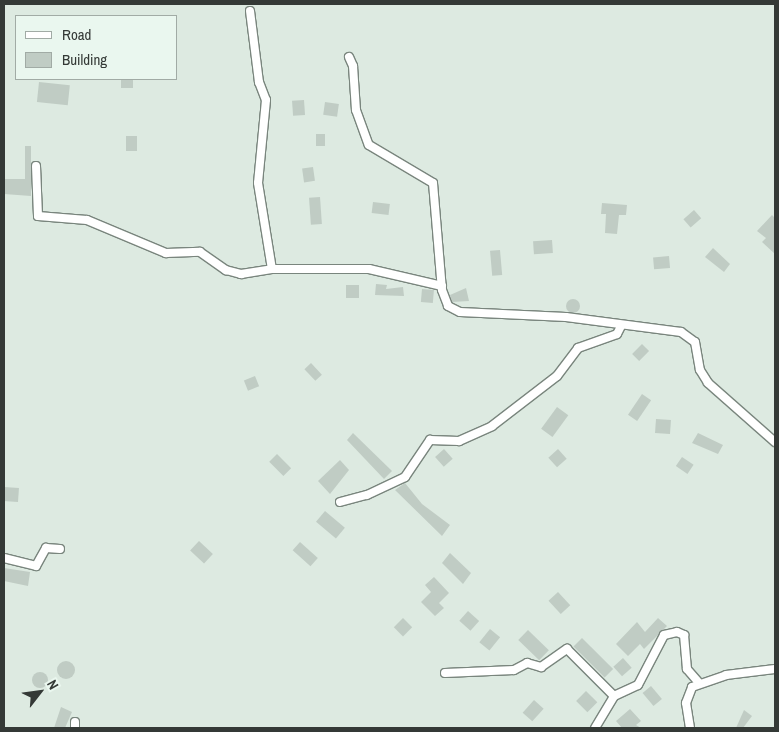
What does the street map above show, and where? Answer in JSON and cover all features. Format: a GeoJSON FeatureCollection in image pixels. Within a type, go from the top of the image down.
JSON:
{"type":"FeatureCollection","features":[{"type":"Feature","properties":{"kind":"street"},"geometry":{"type":"LineString","coordinates":[[250,11],[259,82],[266,100],[258,183],[272,269]]}},
{"type":"Feature","properties":{"kind":"street"},"geometry":{"type":"LineString","coordinates":[[349,57],[353,66],[356,110],[369,145],[433,183],[442,286],[448,306],[460,312],[566,317],[690,336],[694,342],[700,370],[708,383],[775,442]]}},
{"type":"Feature","properties":{"kind":"street"},"geometry":{"type":"LineString","coordinates":[[36,166],[38,216],[87,220],[166,253],[200,252],[226,270],[241,274],[272,269],[369,269],[442,286]]}},
{"type":"Feature","properties":{"kind":"street"},"geometry":{"type":"LineString","coordinates":[[340,502],[367,495],[405,477],[416,466],[430,440],[459,441],[492,426],[557,376],[578,348],[617,334],[621,326]]}},
{"type":"Feature","properties":{"kind":"street"},"geometry":{"type":"LineString","coordinates":[[4,558],[36,566],[46,548],[60,549]]}},
{"type":"Feature","properties":{"kind":"street"},"geometry":{"type":"LineString","coordinates":[[595,728],[614,696],[638,685],[664,635],[678,632],[684,635],[686,669],[699,683]]}},
{"type":"Feature","properties":{"kind":"street"},"geometry":{"type":"LineString","coordinates":[[445,673],[514,670],[527,663],[541,667],[567,649],[614,696]]}},
{"type":"Feature","properties":{"kind":"street"},"geometry":{"type":"LineString","coordinates":[[690,728],[687,693],[699,683],[726,675],[775,669]]}},
{"type":"Feature","properties":{"kind":"building"},"geometry":{"type":"Polygon","coordinates":[[[121,80],[133,80],[133,88],[121,88],[121,80]]]}},
{"type":"Feature","properties":{"kind":"building"},"geometry":{"type":"Polygon","coordinates":[[[39,82],[70,85],[68,105],[37,102],[39,82]]]}},
{"type":"Feature","properties":{"kind":"building"},"geometry":{"type":"Polygon","coordinates":[[[304,100],[305,115],[293,116],[292,101],[304,100]]]}},
{"type":"Feature","properties":{"kind":"building"},"geometry":{"type":"Polygon","coordinates":[[[325,102],[339,104],[337,117],[323,115],[325,102]]]}},
{"type":"Feature","properties":{"kind":"building"},"geometry":{"type":"Polygon","coordinates":[[[316,134],[325,134],[325,146],[316,146],[316,134]]]}},
{"type":"Feature","properties":{"kind":"building"},"geometry":{"type":"Polygon","coordinates":[[[126,136],[137,136],[137,151],[126,151],[126,136]]]}},
{"type":"Feature","properties":{"kind":"building"},"geometry":{"type":"Polygon","coordinates":[[[25,146],[31,146],[31,196],[4,194],[4,179],[25,179],[25,146]]]}},
{"type":"Feature","properties":{"kind":"building"},"geometry":{"type":"Polygon","coordinates":[[[313,167],[315,181],[304,182],[302,169],[313,167]]]}},
{"type":"Feature","properties":{"kind":"building"},"geometry":{"type":"Polygon","coordinates":[[[320,197],[322,224],[311,225],[309,198],[320,197]]]}},
{"type":"Feature","properties":{"kind":"building"},"geometry":{"type":"Polygon","coordinates":[[[373,202],[390,204],[389,215],[372,213],[373,202]]]}},
{"type":"Feature","properties":{"kind":"building"},"geometry":{"type":"Polygon","coordinates":[[[602,203],[627,205],[626,215],[619,215],[617,234],[605,233],[606,214],[601,214],[602,203]]]}},
{"type":"Feature","properties":{"kind":"building"},"geometry":{"type":"Polygon","coordinates":[[[694,210],[701,218],[691,227],[683,219],[694,210]]]}},
{"type":"Feature","properties":{"kind":"building"},"geometry":{"type":"Polygon","coordinates":[[[772,215],[775,218],[775,254],[762,242],[766,238],[757,231],[772,215]]]}},
{"type":"Feature","properties":{"kind":"building"},"geometry":{"type":"Polygon","coordinates":[[[552,240],[553,253],[534,254],[533,241],[552,240]]]}},
{"type":"Feature","properties":{"kind":"building"},"geometry":{"type":"Polygon","coordinates":[[[713,248],[730,264],[724,272],[705,257],[713,248]]]}},
{"type":"Feature","properties":{"kind":"building"},"geometry":{"type":"Polygon","coordinates":[[[500,250],[502,275],[492,276],[490,251],[500,250]]]}},
{"type":"Feature","properties":{"kind":"building"},"geometry":{"type":"Polygon","coordinates":[[[669,256],[670,268],[654,269],[653,257],[669,256]]]}},
{"type":"Feature","properties":{"kind":"building"},"geometry":{"type":"Polygon","coordinates":[[[376,284],[387,285],[386,289],[403,287],[404,296],[375,295],[376,284]]]}},
{"type":"Feature","properties":{"kind":"building"},"geometry":{"type":"Polygon","coordinates":[[[346,285],[359,285],[359,298],[346,298],[346,285]]]}},
{"type":"Feature","properties":{"kind":"building"},"geometry":{"type":"Polygon","coordinates":[[[466,288],[469,301],[452,302],[450,295],[466,288]]]}},
{"type":"Feature","properties":{"kind":"building"},"geometry":{"type":"Polygon","coordinates":[[[422,289],[434,290],[433,303],[421,302],[422,289]]]}},
{"type":"Feature","properties":{"kind":"building"},"geometry":{"type":"Polygon","coordinates":[[[570,299],[576,299],[580,306],[576,313],[570,313],[566,309],[566,303],[570,299]]]}},
{"type":"Feature","properties":{"kind":"building"},"geometry":{"type":"Polygon","coordinates":[[[642,344],[649,351],[639,361],[632,354],[642,344]]]}},
{"type":"Feature","properties":{"kind":"building"},"geometry":{"type":"Polygon","coordinates":[[[311,363],[322,375],[315,381],[304,369],[311,363]]]}},
{"type":"Feature","properties":{"kind":"building"},"geometry":{"type":"Polygon","coordinates":[[[255,376],[259,386],[248,391],[244,380],[255,376]]]}},
{"type":"Feature","properties":{"kind":"building"},"geometry":{"type":"Polygon","coordinates":[[[642,394],[651,400],[637,421],[628,415],[642,394]]]}},
{"type":"Feature","properties":{"kind":"building"},"geometry":{"type":"Polygon","coordinates":[[[557,407],[568,415],[552,437],[541,429],[557,407]]]}},
{"type":"Feature","properties":{"kind":"building"},"geometry":{"type":"Polygon","coordinates":[[[656,419],[671,420],[670,434],[655,433],[656,419]]]}},
{"type":"Feature","properties":{"kind":"building"},"geometry":{"type":"Polygon","coordinates":[[[353,433],[392,471],[384,479],[347,440],[353,433]]]}},
{"type":"Feature","properties":{"kind":"building"},"geometry":{"type":"Polygon","coordinates":[[[698,433],[723,445],[718,454],[692,443],[698,433]]]}},
{"type":"Feature","properties":{"kind":"building"},"geometry":{"type":"Polygon","coordinates":[[[444,449],[453,459],[444,467],[435,457],[444,449]]]}},
{"type":"Feature","properties":{"kind":"building"},"geometry":{"type":"Polygon","coordinates":[[[558,449],[567,459],[557,467],[548,458],[558,449]]]}},
{"type":"Feature","properties":{"kind":"building"},"geometry":{"type":"Polygon","coordinates":[[[277,454],[291,468],[283,476],[269,462],[277,454]]]}},
{"type":"Feature","properties":{"kind":"building"},"geometry":{"type":"Polygon","coordinates":[[[682,457],[694,465],[687,474],[676,466],[682,457]]]}},
{"type":"Feature","properties":{"kind":"building"},"geometry":{"type":"Polygon","coordinates":[[[340,460],[349,470],[330,494],[318,481],[340,460]]]}},
{"type":"Feature","properties":{"kind":"building"},"geometry":{"type":"Polygon","coordinates":[[[405,483],[422,504],[450,525],[442,536],[395,490],[405,483]]]}},
{"type":"Feature","properties":{"kind":"building"},"geometry":{"type":"Polygon","coordinates":[[[4,487],[19,488],[18,502],[4,501],[4,487]]]}},
{"type":"Feature","properties":{"kind":"building"},"geometry":{"type":"Polygon","coordinates":[[[325,511],[345,528],[336,538],[316,522],[325,511]]]}},
{"type":"Feature","properties":{"kind":"building"},"geometry":{"type":"Polygon","coordinates":[[[199,541],[213,554],[204,563],[190,551],[199,541]]]}},
{"type":"Feature","properties":{"kind":"building"},"geometry":{"type":"Polygon","coordinates":[[[300,542],[318,558],[310,566],[293,550],[300,542]]]}},
{"type":"Feature","properties":{"kind":"building"},"geometry":{"type":"Polygon","coordinates":[[[450,553],[471,573],[463,584],[442,563],[450,553]]]}},
{"type":"Feature","properties":{"kind":"building"},"geometry":{"type":"Polygon","coordinates":[[[4,568],[30,572],[28,586],[4,581],[4,568]]]}},
{"type":"Feature","properties":{"kind":"building"},"geometry":{"type":"Polygon","coordinates":[[[434,577],[449,593],[439,603],[444,608],[435,616],[421,602],[431,592],[425,585],[434,577]]]}},
{"type":"Feature","properties":{"kind":"building"},"geometry":{"type":"Polygon","coordinates":[[[558,592],[570,605],[561,614],[548,601],[558,592]]]}},
{"type":"Feature","properties":{"kind":"building"},"geometry":{"type":"Polygon","coordinates":[[[468,611],[479,621],[470,631],[459,621],[468,611]]]}},
{"type":"Feature","properties":{"kind":"building"},"geometry":{"type":"Polygon","coordinates":[[[403,618],[412,627],[403,636],[394,627],[403,618]]]}},
{"type":"Feature","properties":{"kind":"building"},"geometry":{"type":"Polygon","coordinates":[[[658,618],[667,626],[644,649],[640,644],[628,656],[616,644],[637,622],[645,632],[658,618]]]}},
{"type":"Feature","properties":{"kind":"building"},"geometry":{"type":"Polygon","coordinates":[[[490,629],[500,637],[489,650],[479,642],[490,629]]]}},
{"type":"Feature","properties":{"kind":"building"},"geometry":{"type":"Polygon","coordinates":[[[528,630],[549,650],[539,660],[518,640],[528,630]]]}},
{"type":"Feature","properties":{"kind":"building"},"geometry":{"type":"Polygon","coordinates":[[[582,638],[613,669],[605,678],[574,646],[582,638]]]}},
{"type":"Feature","properties":{"kind":"building"},"geometry":{"type":"Polygon","coordinates":[[[623,658],[632,668],[622,676],[613,667],[623,658]]]}},
{"type":"Feature","properties":{"kind":"building"},"geometry":{"type":"Polygon","coordinates":[[[66,661],[72,664],[75,670],[72,676],[66,679],[60,676],[57,670],[60,664],[66,661]]]}},
{"type":"Feature","properties":{"kind":"building"},"geometry":{"type":"Polygon","coordinates":[[[37,672],[43,672],[48,677],[46,686],[37,688],[32,683],[32,677],[37,672]]]}},
{"type":"Feature","properties":{"kind":"building"},"geometry":{"type":"Polygon","coordinates":[[[651,686],[662,699],[654,706],[643,693],[651,686]]]}},
{"type":"Feature","properties":{"kind":"building"},"geometry":{"type":"Polygon","coordinates":[[[586,691],[597,702],[587,712],[576,701],[586,691]]]}},
{"type":"Feature","properties":{"kind":"building"},"geometry":{"type":"Polygon","coordinates":[[[534,700],[544,709],[532,721],[523,713],[534,700]]]}},
{"type":"Feature","properties":{"kind":"building"},"geometry":{"type":"Polygon","coordinates":[[[61,707],[72,712],[65,728],[54,728],[61,707]]]}},
{"type":"Feature","properties":{"kind":"building"},"geometry":{"type":"Polygon","coordinates":[[[630,709],[641,721],[636,725],[641,728],[622,728],[616,721],[630,709]]]}},
{"type":"Feature","properties":{"kind":"building"},"geometry":{"type":"Polygon","coordinates":[[[744,710],[752,716],[743,728],[736,728],[744,710]]]}}]}
